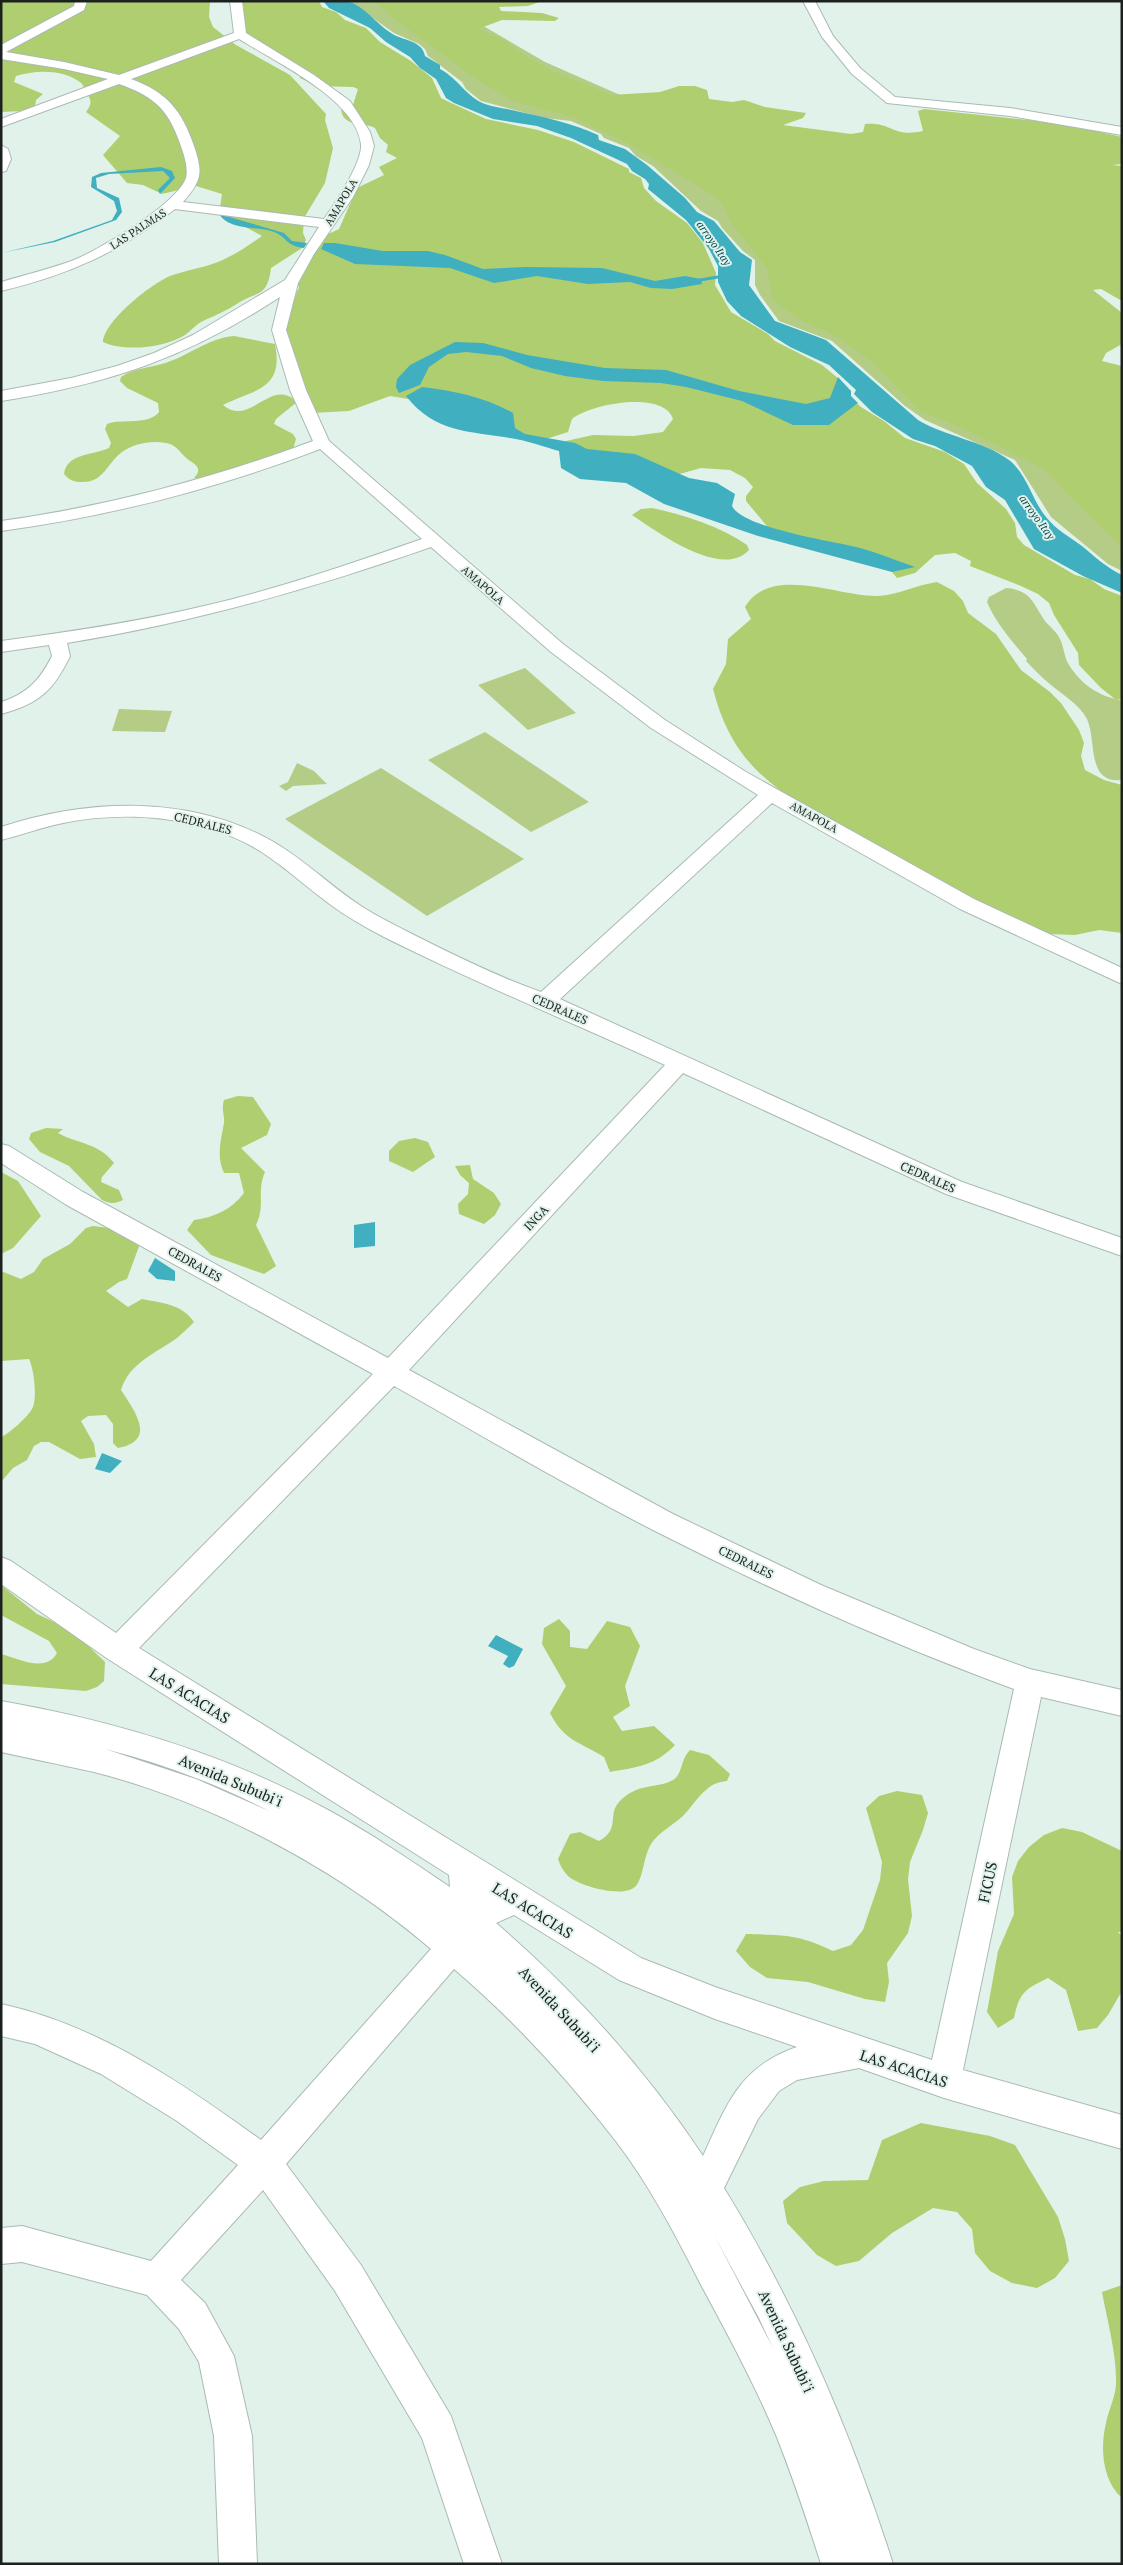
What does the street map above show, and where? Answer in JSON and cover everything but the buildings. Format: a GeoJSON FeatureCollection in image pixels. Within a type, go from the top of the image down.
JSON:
{"type":"FeatureCollection","features":[{"type":"Feature","properties":{"kind":"street"},"geometry":{"type":"LineString","coordinates":[[1,50],[80,8],[81,1]]}},
{"type":"Feature","properties":{"kind":"street"},"geometry":{"type":"LineString","coordinates":[[1,123],[240,35],[236,1]]}},
{"type":"Feature","properties":{"kind":"street"},"geometry":{"type":"LineString","coordinates":[[809,1],[828,37],[845,58],[856,71],[892,100],[1010,112],[1122,131]]}},
{"type":"Feature","properties":{"kind":"street","name":"AMAPOLA"},"geometry":{"type":"LineString","coordinates":[[240,35],[326,88],[346,104],[364,132],[368,146],[362,165],[346,197],[291,283],[279,330],[298,390],[322,443],[432,541],[557,648],[658,724],[739,776],[967,904],[1122,977]]}},
{"type":"Feature","properties":{"kind":"street","name":"LAS PALMAS"},"geometry":{"type":"LineString","coordinates":[[1,55],[54,62],[118,79],[146,91],[166,104],[181,127],[191,158],[192,177],[173,205],[88,259],[1,286]]}},
{"type":"Feature","properties":{"kind":"street"},"geometry":{"type":"LineString","coordinates":[[1,150],[4,159],[1,168]]}},
{"type":"Feature","properties":{"kind":"street"},"geometry":{"type":"LineString","coordinates":[[173,205],[328,224]]}},
{"type":"Feature","properties":{"kind":"street"},"geometry":{"type":"LineString","coordinates":[[1,396],[68,384],[140,364],[171,351],[235,318],[291,283]]}},
{"type":"Feature","properties":{"kind":"street"},"geometry":{"type":"LineString","coordinates":[[1,526],[57,519],[133,504],[243,472],[322,443]]}},
{"type":"Feature","properties":{"kind":"street"},"geometry":{"type":"LineString","coordinates":[[1,647],[141,625],[207,611],[340,573],[432,541]]}},
{"type":"Feature","properties":{"kind":"street"},"geometry":{"type":"LineString","coordinates":[[1,708],[36,694],[47,684],[61,656],[57,639]]}},
{"type":"Feature","properties":{"kind":"street"},"geometry":{"type":"LineString","coordinates":[[545,1001],[772,793]]}},
{"type":"Feature","properties":{"kind":"street","name":"CEDRALES"},"geometry":{"type":"LineString","coordinates":[[1,834],[66,817],[130,811],[177,816],[217,825],[266,846],[322,889],[371,922],[492,981],[545,1001],[954,1188],[1122,1247]]}},
{"type":"Feature","properties":{"kind":"street","name":"INGA"},"geometry":{"type":"LineString","coordinates":[[391,1372],[680,1063]]}},
{"type":"Feature","properties":{"kind":"street","name":"CEDRALES"},"geometry":{"type":"LineString","coordinates":[[1,1152],[74,1198],[680,1530],[811,1593],[964,1658],[1030,1682],[1122,1703]]}},
{"type":"Feature","properties":{"kind":"street"},"geometry":{"type":"LineString","coordinates":[[118,1650],[391,1372]]}},
{"type":"Feature","properties":{"kind":"street","name":"LAS ACACIAS"},"geometry":{"type":"LineString","coordinates":[[1,1569],[118,1650],[630,1969],[715,2002],[859,2053],[944,2081],[1122,2132]]}},
{"type":"Feature","properties":{"kind":"street","name":"FICUS"},"geometry":{"type":"LineString","coordinates":[[944,2081],[1030,1682]]}},
{"type":"Feature","properties":{"kind":"street","name":"Avenida Sububi'i"},"geometry":{"type":"LineString","coordinates":[[1,1714],[43,1720],[115,1737],[165,1753],[250,1786],[318,1819],[387,1862],[462,1932],[574,2020],[649,2110],[706,2189],[773,2306],[843,2468],[874,2564]]}},
{"type":"Feature","properties":{"kind":"street","name":"Avenida Sububi'i"},"geometry":{"type":"LineString","coordinates":[[1,1739],[102,1759],[160,1778],[234,1807],[272,1826],[462,1932],[628,2129],[684,2215],[752,2343],[812,2480],[840,2564]]}},
{"type":"Feature","properties":{"kind":"street"},"geometry":{"type":"LineString","coordinates":[[462,1932],[464,1867]]}},
{"type":"Feature","properties":{"kind":"street"},"geometry":{"type":"LineString","coordinates":[[157,2280],[264,2163],[462,1932],[515,1899]]}},
{"type":"Feature","properties":{"kind":"street"},"geometry":{"type":"LineString","coordinates":[[1,2020],[38,2028],[113,2062],[189,2108],[264,2163],[348,2278],[438,2430],[483,2564]]}},
{"type":"Feature","properties":{"kind":"street"},"geometry":{"type":"LineString","coordinates":[[684,2215],[706,2189],[752,2094],[778,2071],[814,2060],[859,2053]]}},
{"type":"Feature","properties":{"kind":"street"},"geometry":{"type":"LineString","coordinates":[[1,2246],[22,2244],[157,2280],[192,2316],[216,2356],[233,2436],[238,2564]]}},
{"type":"Feature","properties":{"kind":"green space"},"geometry":{"type":"Polygon","coordinates":[[[1,1],[210,1],[209,17],[213,27],[236,45],[290,75],[326,114],[325,120],[333,148],[325,183],[304,218],[303,233],[306,240],[302,248],[271,268],[268,282],[262,291],[200,322],[185,335],[167,343],[132,348],[103,342],[105,333],[120,314],[141,295],[162,280],[224,260],[262,236],[224,215],[220,208],[222,194],[196,186],[162,194],[143,185],[127,183],[103,155],[120,136],[86,112],[90,104],[89,97],[81,83],[73,78],[48,72],[16,76],[14,82],[43,94],[36,100],[35,106],[24,111],[1,112],[1,1]]]}},
{"type":"Feature","properties":{"kind":"green space"},"geometry":{"type":"Polygon","coordinates":[[[239,1],[319,1],[322,7],[336,12],[345,20],[366,28],[380,42],[411,61],[432,78],[441,98],[486,119],[538,130],[574,142],[629,169],[629,172],[641,178],[644,188],[656,201],[687,223],[703,243],[716,273],[715,285],[731,312],[768,334],[775,341],[822,365],[839,379],[852,399],[861,407],[884,421],[905,438],[945,452],[964,464],[977,483],[1006,509],[1015,523],[1017,537],[1024,545],[1075,575],[1090,579],[1104,589],[1122,596],[1122,699],[1115,699],[1101,688],[1079,665],[1078,653],[1054,615],[1049,603],[1038,594],[1021,586],[970,566],[971,561],[955,553],[935,555],[915,573],[897,578],[886,565],[771,531],[746,501],[746,496],[753,487],[745,478],[730,470],[701,468],[676,475],[564,446],[566,441],[593,435],[634,436],[663,432],[673,419],[667,410],[656,405],[642,402],[626,402],[594,409],[572,419],[568,432],[543,440],[408,399],[390,396],[349,411],[312,413],[286,334],[287,324],[299,288],[297,279],[326,235],[339,229],[357,188],[384,175],[379,167],[397,158],[386,152],[388,145],[380,138],[375,128],[349,121],[342,114],[341,108],[353,105],[358,89],[353,87],[317,86],[300,78],[299,69],[252,43],[237,17],[244,7],[239,1]]]}},
{"type":"Feature","properties":{"kind":"green space"},"geometry":{"type":"Polygon","coordinates":[[[349,1],[446,1],[461,13],[545,62],[636,102],[1122,387],[1122,571],[1108,564],[1051,517],[1015,460],[925,420],[905,406],[832,341],[779,321],[755,285],[755,260],[743,251],[718,221],[701,211],[653,166],[636,156],[629,148],[571,121],[545,118],[481,101],[466,89],[462,82],[428,56],[425,49],[419,44],[394,33],[349,1]]]}},
{"type":"Feature","properties":{"kind":"green space"},"geometry":{"type":"Polygon","coordinates":[[[375,1],[542,1],[528,6],[499,7],[501,11],[542,13],[559,18],[555,21],[502,20],[478,29],[502,39],[528,58],[554,72],[611,95],[660,92],[679,86],[695,86],[707,90],[709,99],[732,102],[744,100],[765,107],[806,113],[803,118],[783,125],[851,134],[863,132],[865,124],[881,125],[898,131],[913,133],[923,131],[918,111],[924,109],[1065,124],[1122,137],[1122,164],[1112,165],[1122,166],[1122,301],[1101,289],[1093,290],[1122,313],[1122,344],[1106,353],[1102,361],[1122,366],[1122,547],[1062,489],[1046,470],[971,432],[919,410],[869,360],[838,337],[801,320],[773,301],[767,268],[732,224],[719,199],[626,142],[573,117],[516,102],[479,81],[396,20],[375,1]]]}},
{"type":"Feature","properties":{"kind":"green space"},"geometry":{"type":"Polygon","coordinates":[[[234,336],[275,344],[277,359],[275,371],[271,379],[264,386],[223,405],[233,410],[242,411],[278,395],[287,396],[297,402],[276,419],[274,424],[293,434],[296,439],[293,449],[271,459],[252,462],[202,480],[194,478],[198,473],[197,467],[174,446],[161,442],[149,442],[132,446],[122,452],[95,479],[76,482],[64,474],[66,467],[75,459],[109,448],[111,443],[105,429],[107,424],[148,419],[159,412],[158,403],[127,388],[120,381],[121,377],[136,370],[171,361],[215,340],[234,336]]]}},
{"type":"Feature","properties":{"kind":"green space"},"geometry":{"type":"Polygon","coordinates":[[[652,508],[677,514],[714,527],[747,545],[749,550],[737,558],[723,559],[689,550],[632,515],[641,509],[652,508]]]}},
{"type":"Feature","properties":{"kind":"green space"},"geometry":{"type":"Polygon","coordinates":[[[937,582],[954,591],[963,601],[968,613],[996,634],[1021,670],[1061,703],[1079,730],[1084,743],[1081,756],[1085,770],[1104,780],[1122,785],[1122,933],[1099,930],[1075,935],[1049,934],[1011,925],[797,802],[766,779],[734,741],[719,708],[713,689],[726,664],[728,639],[751,619],[745,607],[757,594],[771,587],[788,585],[878,596],[893,594],[937,582]]]}},
{"type":"Feature","properties":{"kind":"green space"},"geometry":{"type":"Polygon","coordinates":[[[1006,588],[1021,591],[1030,598],[1045,621],[1059,636],[1067,662],[1085,684],[1098,693],[1122,700],[1122,780],[1111,779],[1103,775],[1095,759],[1090,728],[1084,714],[1026,661],[1027,659],[995,618],[987,602],[989,597],[1006,588]]]}},
{"type":"Feature","properties":{"kind":"green space"},"geometry":{"type":"Polygon","coordinates":[[[525,668],[576,713],[528,730],[478,685],[525,668]]]}},
{"type":"Feature","properties":{"kind":"green space"},"geometry":{"type":"Polygon","coordinates":[[[119,709],[172,711],[165,732],[112,731],[119,709]]]}},
{"type":"Feature","properties":{"kind":"green space"},"geometry":{"type":"Polygon","coordinates":[[[485,732],[589,802],[531,832],[428,760],[485,732]]]}},
{"type":"Feature","properties":{"kind":"green space"},"geometry":{"type":"Polygon","coordinates":[[[297,763],[314,771],[327,784],[293,786],[286,791],[279,786],[288,782],[297,763]]]}},
{"type":"Feature","properties":{"kind":"green space"},"geometry":{"type":"Polygon","coordinates":[[[381,768],[524,859],[427,916],[285,819],[381,768]]]}},
{"type":"Feature","properties":{"kind":"green space"},"geometry":{"type":"Polygon","coordinates":[[[238,1096],[253,1097],[271,1124],[267,1135],[241,1148],[265,1172],[261,1186],[259,1218],[256,1225],[276,1266],[264,1274],[211,1255],[187,1230],[194,1220],[222,1212],[234,1204],[244,1193],[239,1173],[224,1173],[220,1160],[224,1123],[224,1100],[238,1096]]]}},
{"type":"Feature","properties":{"kind":"green space"},"geometry":{"type":"Polygon","coordinates":[[[46,1128],[63,1129],[58,1133],[102,1151],[108,1156],[114,1163],[102,1177],[101,1182],[119,1190],[123,1200],[112,1203],[102,1200],[69,1166],[40,1152],[29,1139],[31,1133],[46,1128]]]}},
{"type":"Feature","properties":{"kind":"green space"},"geometry":{"type":"Polygon","coordinates":[[[415,1138],[428,1142],[435,1157],[413,1172],[389,1161],[389,1151],[399,1141],[415,1138]]]}},
{"type":"Feature","properties":{"kind":"green space"},"geometry":{"type":"Polygon","coordinates":[[[470,1165],[473,1179],[494,1193],[501,1204],[495,1215],[484,1224],[459,1214],[458,1204],[468,1194],[469,1183],[460,1175],[455,1166],[470,1165]]]}},
{"type":"Feature","properties":{"kind":"green space"},"geometry":{"type":"Polygon","coordinates":[[[1,1172],[18,1181],[41,1216],[13,1248],[1,1254],[1,1172]]]}},
{"type":"Feature","properties":{"kind":"green space"},"geometry":{"type":"Polygon","coordinates":[[[93,1226],[109,1228],[141,1241],[127,1279],[106,1291],[128,1307],[142,1299],[171,1305],[184,1311],[194,1322],[177,1338],[144,1360],[130,1373],[125,1381],[121,1390],[132,1407],[139,1424],[140,1432],[137,1439],[130,1444],[118,1448],[113,1443],[113,1424],[106,1415],[88,1416],[81,1421],[94,1444],[96,1457],[80,1459],[49,1442],[41,1442],[34,1446],[27,1460],[13,1468],[1,1482],[1,1437],[28,1415],[33,1407],[35,1390],[29,1359],[1,1361],[1,1271],[21,1279],[34,1272],[43,1259],[70,1244],[86,1228],[93,1226]]]}},
{"type":"Feature","properties":{"kind":"green space"},"geometry":{"type":"Polygon","coordinates":[[[1,1585],[37,1614],[73,1631],[105,1662],[104,1681],[97,1687],[86,1691],[1,1684],[1,1654],[32,1663],[39,1663],[52,1659],[57,1653],[49,1641],[1,1615],[1,1585]]]}},
{"type":"Feature","properties":{"kind":"green space"},"geometry":{"type":"Polygon","coordinates":[[[559,1619],[570,1631],[570,1647],[587,1649],[607,1621],[630,1627],[640,1646],[625,1686],[630,1706],[613,1717],[622,1731],[654,1726],[675,1745],[668,1752],[645,1764],[610,1772],[604,1757],[573,1740],[561,1730],[550,1713],[566,1686],[542,1644],[544,1628],[559,1619]]]}},
{"type":"Feature","properties":{"kind":"green space"},"geometry":{"type":"Polygon","coordinates":[[[690,1750],[709,1755],[730,1774],[727,1781],[708,1788],[683,1816],[654,1840],[648,1849],[641,1877],[636,1886],[630,1890],[622,1891],[602,1890],[582,1884],[568,1876],[558,1859],[570,1834],[580,1832],[599,1841],[610,1832],[614,1812],[619,1802],[633,1791],[673,1780],[690,1750]]]}},
{"type":"Feature","properties":{"kind":"green space"},"geometry":{"type":"Polygon","coordinates":[[[897,1791],[922,1795],[928,1813],[910,1862],[908,1879],[912,1916],[908,1933],[887,1963],[889,1982],[885,2002],[865,1999],[808,1982],[767,1978],[750,1967],[736,1951],[746,1934],[791,1936],[810,1941],[833,1951],[851,1945],[863,1930],[880,1880],[882,1862],[866,1808],[879,1796],[897,1791]]]}},
{"type":"Feature","properties":{"kind":"green space"},"geometry":{"type":"Polygon","coordinates":[[[1062,1828],[1082,1832],[1122,1851],[1122,1932],[1118,1932],[1122,1936],[1122,1991],[1108,2015],[1097,2028],[1078,2031],[1066,1990],[1048,1978],[1024,1993],[1018,2003],[1014,2018],[998,2028],[987,2012],[998,1951],[1014,1914],[1012,1877],[1018,1861],[1029,1847],[1044,1835],[1062,1828]]]}},
{"type":"Feature","properties":{"kind":"green space"},"geometry":{"type":"Polygon","coordinates":[[[921,2123],[990,2136],[1015,2145],[1058,2217],[1065,2239],[1069,2261],[1055,2278],[1037,2288],[1012,2283],[990,2271],[975,2253],[972,2229],[957,2212],[933,2208],[892,2233],[859,2261],[836,2266],[817,2255],[787,2223],[783,2201],[800,2187],[824,2181],[868,2180],[882,2140],[921,2123]]]}},
{"type":"Feature","properties":{"kind":"green space"},"geometry":{"type":"Polygon","coordinates":[[[1122,2285],[1122,2498],[1110,2482],[1103,2453],[1107,2417],[1115,2391],[1116,2369],[1102,2292],[1122,2285]]]}},
{"type":"Feature","properties":{"kind":"water","name":"arroyo Itay"},"geometry":{"type":"Polygon","coordinates":[[[323,1],[347,1],[353,3],[391,33],[420,47],[425,56],[440,65],[440,69],[478,101],[547,118],[588,131],[598,135],[599,140],[625,149],[647,165],[685,198],[697,212],[714,221],[740,252],[752,260],[749,285],[775,321],[826,340],[918,420],[940,431],[976,443],[1009,460],[1020,472],[1041,510],[1050,522],[1101,562],[1122,575],[1122,593],[1083,576],[1034,549],[1005,500],[986,487],[972,466],[935,446],[913,439],[872,412],[854,394],[856,390],[829,365],[790,347],[741,316],[727,301],[718,282],[718,266],[709,249],[686,220],[648,189],[649,184],[645,179],[632,171],[627,164],[571,138],[537,126],[493,119],[454,103],[446,98],[436,79],[420,68],[410,57],[386,42],[370,28],[329,8],[323,1]]]}},
{"type":"Feature","properties":{"kind":"water"},"geometry":{"type":"Polygon","coordinates":[[[161,167],[172,171],[175,178],[160,194],[158,190],[170,178],[163,171],[109,174],[96,178],[97,188],[119,198],[122,212],[116,220],[55,242],[1,253],[53,241],[112,220],[117,211],[114,201],[91,187],[92,177],[101,173],[161,167]]]}},
{"type":"Feature","properties":{"kind":"water"},"geometry":{"type":"Polygon","coordinates":[[[219,214],[284,233],[292,241],[307,243],[304,248],[298,247],[274,232],[237,226],[219,214]]]}},
{"type":"Feature","properties":{"kind":"water"},"geometry":{"type":"Polygon","coordinates":[[[324,243],[383,251],[428,251],[483,269],[526,267],[602,268],[655,281],[685,276],[701,279],[702,284],[672,289],[651,288],[630,282],[588,284],[537,276],[494,283],[450,268],[355,264],[321,249],[324,243]]]}},
{"type":"Feature","properties":{"kind":"water"},"geometry":{"type":"Polygon","coordinates":[[[455,342],[483,343],[527,355],[605,368],[666,370],[739,391],[806,404],[830,398],[838,377],[851,391],[851,396],[858,403],[829,425],[793,425],[742,401],[686,387],[661,383],[603,381],[565,376],[531,368],[502,356],[466,352],[448,354],[429,367],[420,385],[399,393],[396,387],[397,379],[410,365],[455,342]]]}},
{"type":"Feature","properties":{"kind":"water"},"geometry":{"type":"Polygon","coordinates":[[[422,387],[469,396],[502,407],[513,413],[515,428],[525,434],[575,443],[587,449],[635,454],[689,478],[717,483],[735,494],[732,506],[739,514],[752,521],[809,537],[856,547],[915,567],[892,572],[758,536],[664,504],[626,483],[580,479],[561,468],[559,451],[516,439],[467,431],[441,424],[417,408],[406,396],[422,387]]]}},
{"type":"Feature","properties":{"kind":"water"},"geometry":{"type":"Polygon","coordinates":[[[375,1222],[375,1246],[354,1248],[354,1225],[375,1222]]]}},
{"type":"Feature","properties":{"kind":"water"},"geometry":{"type":"Polygon","coordinates":[[[155,1258],[175,1271],[175,1281],[157,1279],[148,1271],[155,1258]]]}},
{"type":"Feature","properties":{"kind":"water"},"geometry":{"type":"Polygon","coordinates":[[[102,1453],[122,1461],[110,1473],[95,1469],[102,1453]]]}},
{"type":"Feature","properties":{"kind":"water"},"geometry":{"type":"Polygon","coordinates":[[[496,1635],[523,1649],[514,1666],[509,1668],[503,1664],[508,1656],[488,1646],[496,1635]]]}},
{"type":"Feature","properties":{"kind":"waterway"},"geometry":{"type":"LineString","coordinates":[[694,281],[724,276]]}}]}
